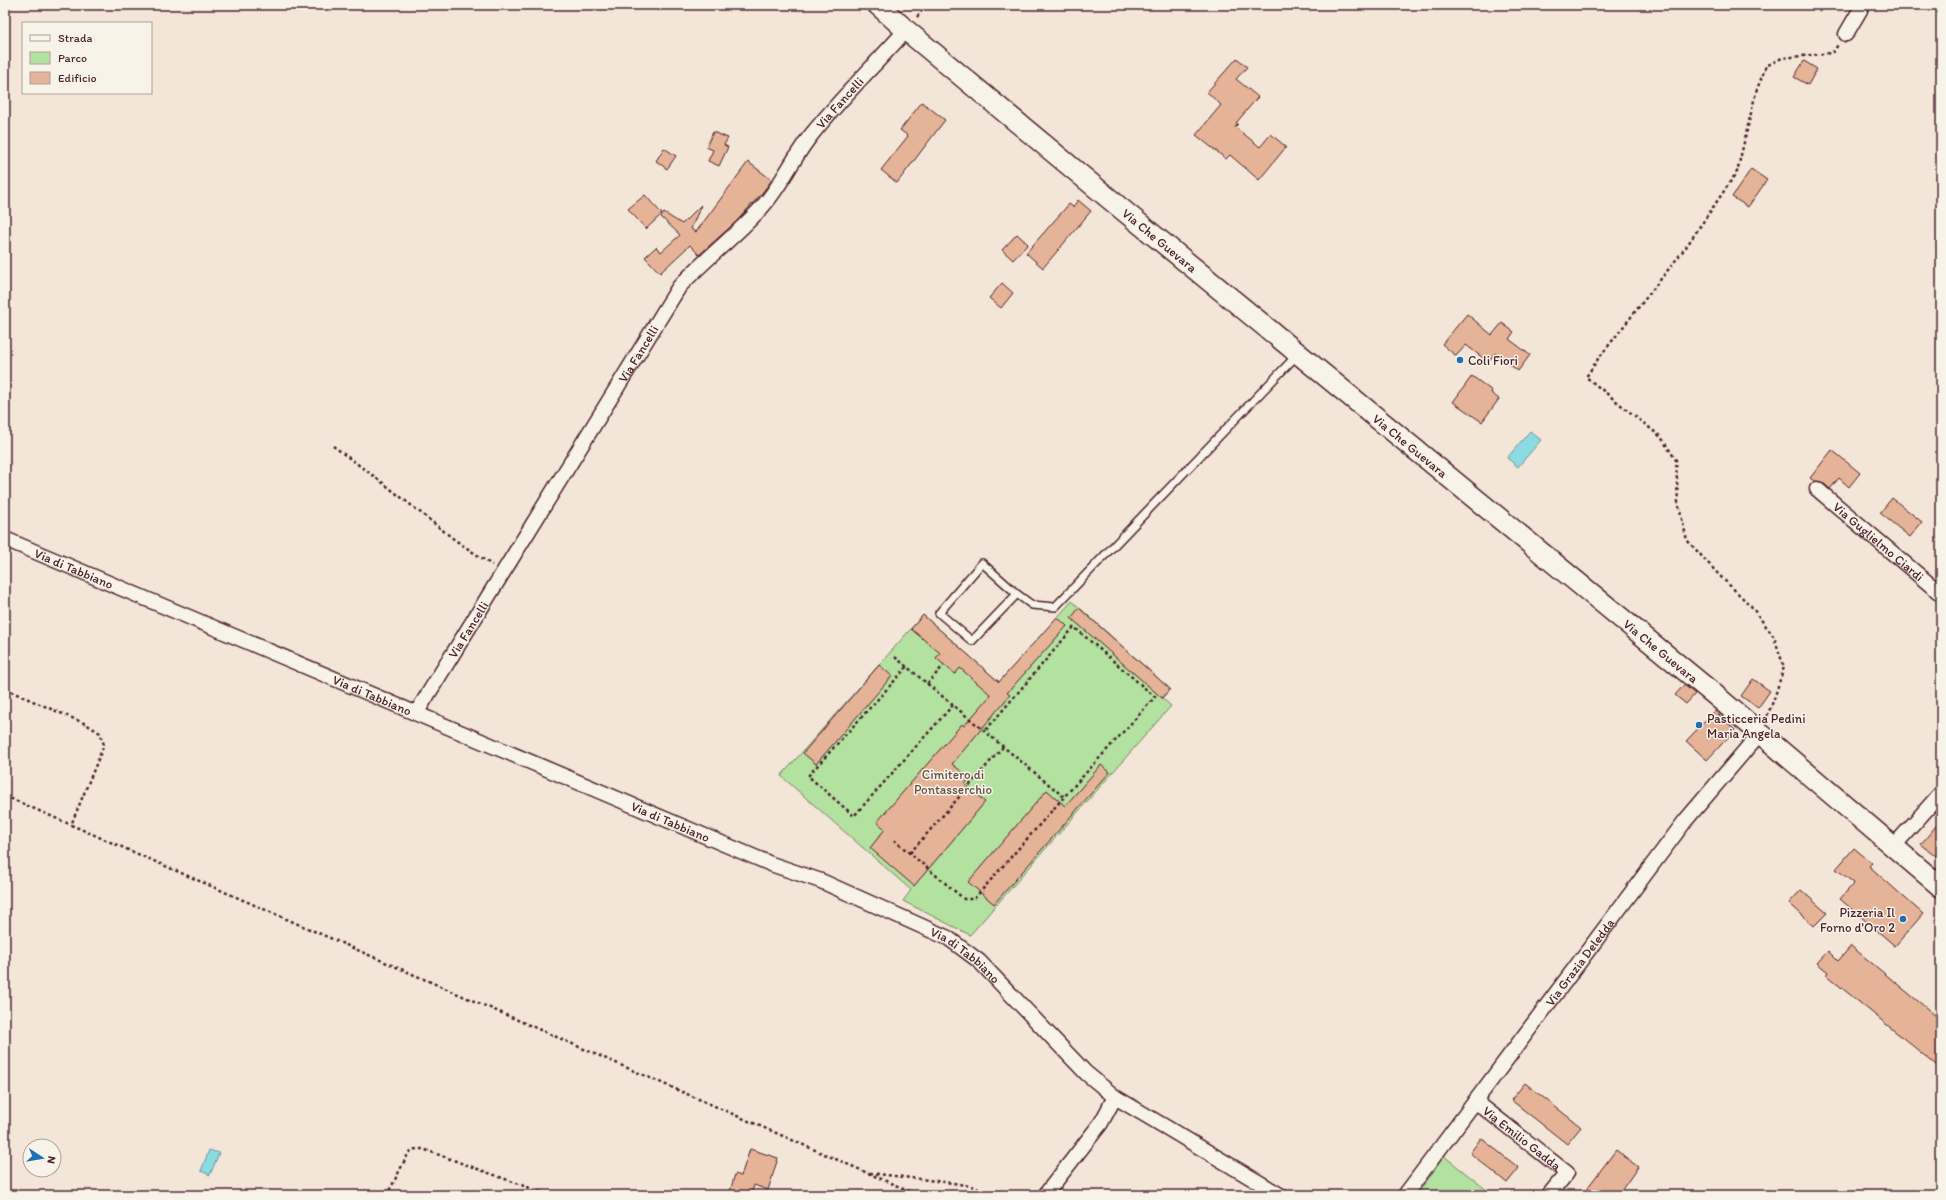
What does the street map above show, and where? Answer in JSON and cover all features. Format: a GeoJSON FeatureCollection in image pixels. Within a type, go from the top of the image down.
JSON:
{"type":"FeatureCollection","features":[{"type":"Feature","properties":{"kind":"main road","name":"Via Che Guevara"},"geometry":{"type":"LineString","coordinates":[[878,5],[906,30],[1298,354],[1760,733],[1941,888]]}},
{"type":"Feature","properties":{"kind":"street"},"geometry":{"type":"LineString","coordinates":[[1846,34],[1863,5]]}},
{"type":"Feature","properties":{"kind":"street","name":"Via Fancelli"},"geometry":{"type":"LineString","coordinates":[[417,712],[679,287],[697,268],[744,226],[763,206],[778,185],[792,160],[812,134],[906,30]]}},
{"type":"Feature","properties":{"kind":"street","name":"Via Guglielmo Ciardi"},"geometry":{"type":"LineString","coordinates":[[1817,489],[1941,594]]}},
{"type":"Feature","properties":{"kind":"street","name":"Via di Tabbiano"},"geometry":{"type":"LineString","coordinates":[[5,539],[417,712],[771,864],[821,881],[948,938],[979,961],[1086,1073],[1115,1097],[1280,1195]]}},
{"type":"Feature","properties":{"kind":"street","name":"Via Grazia Deledda"},"geometry":{"type":"LineString","coordinates":[[1405,1195],[1685,821],[1760,733]]}},
{"type":"Feature","properties":{"kind":"street"},"geometry":{"type":"LineString","coordinates":[[1893,847],[1941,793]]}},
{"type":"Feature","properties":{"kind":"street"},"geometry":{"type":"LineString","coordinates":[[1045,1195],[1101,1123],[1115,1097]]}},
{"type":"Feature","properties":{"kind":"street","name":"Via Emilio Gadda"},"geometry":{"type":"LineString","coordinates":[[1475,1101],[1567,1173],[1549,1195]]}},
{"type":"Feature","properties":{"kind":"lane"},"geometry":{"type":"LineString","coordinates":[[1017,594],[972,641],[939,612],[982,563],[1017,594],[1032,605],[1055,607],[1298,354]]}},
{"type":"Feature","properties":{"kind":"path"},"geometry":{"type":"LineString","coordinates":[[1760,733],[1774,699],[1784,667],[1774,637],[1751,606],[1719,575],[1687,540],[1678,503],[1676,460],[1661,437],[1586,377],[1598,359],[1686,247],[1737,172],[1756,92],[1766,66],[1782,58],[1832,53],[1846,34]]}},
{"type":"Feature","properties":{"kind":"path"},"geometry":{"type":"LineString","coordinates":[[333,446],[383,482],[461,544],[502,572]]}},
{"type":"Feature","properties":{"kind":"path"},"geometry":{"type":"LineString","coordinates":[[894,840],[964,899],[974,899],[1064,796],[1154,697],[1074,627],[985,731]]}},
{"type":"Feature","properties":{"kind":"path"},"geometry":{"type":"LineString","coordinates":[[895,657],[1064,796]]}},
{"type":"Feature","properties":{"kind":"path"},"geometry":{"type":"LineString","coordinates":[[927,684],[944,665]]}},
{"type":"Feature","properties":{"kind":"path"},"geometry":{"type":"LineString","coordinates":[[907,667],[808,776],[854,816],[953,705]]}},
{"type":"Feature","properties":{"kind":"path"},"geometry":{"type":"LineString","coordinates":[[5,689],[86,724],[100,733],[104,745],[71,825]]}},
{"type":"Feature","properties":{"kind":"path"},"geometry":{"type":"LineString","coordinates":[[910,853],[1004,747]]}},
{"type":"Feature","properties":{"kind":"path"},"geometry":{"type":"LineString","coordinates":[[5,796],[918,1195]]}},
{"type":"Feature","properties":{"kind":"path"},"geometry":{"type":"LineString","coordinates":[[386,1195],[399,1175],[410,1152],[416,1149],[423,1149],[549,1195]]}},
{"type":"Feature","properties":{"kind":"path"},"geometry":{"type":"LineString","coordinates":[[868,1173],[953,1183],[976,1188],[985,1195]]}},
{"type":"Feature","properties":{"kind":"green space","name":"Cimitero di Pontasserchio"},"geometry":{"type":"Polygon","coordinates":[[[1072,601],[1170,689],[1162,698],[1171,706],[970,935],[903,901],[911,890],[781,776],[923,615],[999,682],[1072,601]]]}},
{"type":"Feature","properties":{"kind":"green space"},"geometry":{"type":"Polygon","coordinates":[[[1444,1156],[1493,1195],[1417,1195],[1444,1156]]]}},
{"type":"Feature","properties":{"kind":"water"},"geometry":{"type":"Polygon","coordinates":[[[1530,431],[1541,440],[1518,467],[1507,458],[1530,431]]]}},
{"type":"Feature","properties":{"kind":"water"},"geometry":{"type":"Polygon","coordinates":[[[209,1150],[219,1153],[210,1175],[201,1171],[209,1150]]]}},
{"type":"Feature","properties":{"kind":"building"},"geometry":{"type":"Polygon","coordinates":[[[1237,58],[1247,67],[1236,79],[1258,97],[1236,123],[1238,124],[1235,127],[1260,147],[1271,134],[1286,147],[1259,180],[1230,155],[1226,159],[1196,135],[1221,105],[1207,92],[1237,58]]]}},
{"type":"Feature","properties":{"kind":"building"},"geometry":{"type":"Polygon","coordinates":[[[1804,61],[1817,69],[1808,85],[1794,77],[1804,61]]]}},
{"type":"Feature","properties":{"kind":"building"},"geometry":{"type":"Polygon","coordinates":[[[922,102],[945,120],[897,183],[881,170],[908,136],[900,130],[922,102]]]}},
{"type":"Feature","properties":{"kind":"building"},"geometry":{"type":"Polygon","coordinates":[[[713,132],[728,138],[724,145],[728,147],[719,166],[708,161],[713,150],[706,147],[713,132]]]}},
{"type":"Feature","properties":{"kind":"building"},"geometry":{"type":"Polygon","coordinates":[[[664,148],[676,156],[667,169],[656,161],[664,148]]]}},
{"type":"Feature","properties":{"kind":"building"},"geometry":{"type":"Polygon","coordinates":[[[748,162],[772,180],[762,193],[736,222],[699,255],[690,245],[660,273],[645,257],[656,247],[661,252],[680,235],[661,217],[664,213],[682,224],[701,205],[691,229],[696,232],[748,162]]]}},
{"type":"Feature","properties":{"kind":"building"},"geometry":{"type":"Polygon","coordinates":[[[1751,169],[1767,180],[1748,207],[1732,197],[1751,169]]]}},
{"type":"Feature","properties":{"kind":"building"},"geometry":{"type":"Polygon","coordinates":[[[645,195],[662,214],[646,229],[628,209],[645,195]]]}},
{"type":"Feature","properties":{"kind":"building"},"geometry":{"type":"Polygon","coordinates":[[[1078,200],[1091,211],[1043,268],[1026,253],[1069,204],[1073,207],[1078,200]]]}},
{"type":"Feature","properties":{"kind":"building"},"geometry":{"type":"Polygon","coordinates":[[[1017,234],[1028,244],[1013,260],[1002,250],[1017,234]]]}},
{"type":"Feature","properties":{"kind":"building"},"geometry":{"type":"Polygon","coordinates":[[[1002,283],[1013,293],[1001,308],[989,298],[1002,283]]]}},
{"type":"Feature","properties":{"kind":"building"},"geometry":{"type":"Polygon","coordinates":[[[1467,314],[1492,335],[1502,323],[1514,332],[1509,339],[1530,355],[1518,371],[1495,353],[1488,362],[1466,345],[1456,356],[1442,344],[1467,314]]]}},
{"type":"Feature","properties":{"kind":"building"},"geometry":{"type":"Polygon","coordinates":[[[1472,376],[1492,391],[1491,393],[1499,399],[1482,422],[1453,402],[1472,376]]]}},
{"type":"Feature","properties":{"kind":"building"},"geometry":{"type":"Polygon","coordinates":[[[1832,450],[1860,473],[1849,487],[1839,478],[1830,489],[1822,482],[1814,481],[1810,478],[1832,450]]]}},
{"type":"Feature","properties":{"kind":"building"},"geometry":{"type":"Polygon","coordinates":[[[1892,498],[1922,522],[1910,537],[1880,513],[1892,498]]]}},
{"type":"Feature","properties":{"kind":"building"},"geometry":{"type":"Polygon","coordinates":[[[1079,608],[1170,689],[1162,698],[1071,618],[1079,608]]]}},
{"type":"Feature","properties":{"kind":"building"},"geometry":{"type":"Polygon","coordinates":[[[923,615],[999,682],[1057,617],[1067,626],[1007,693],[1010,695],[952,764],[970,778],[965,784],[985,802],[914,886],[870,848],[885,829],[877,822],[962,724],[964,726],[991,695],[960,668],[955,674],[936,658],[940,653],[911,629],[923,615]]]}},
{"type":"Feature","properties":{"kind":"building"},"geometry":{"type":"Polygon","coordinates":[[[879,665],[892,676],[816,764],[803,753],[879,665]]]}},
{"type":"Feature","properties":{"kind":"building"},"geometry":{"type":"Polygon","coordinates":[[[1753,679],[1770,691],[1758,708],[1741,696],[1753,679]]]}},
{"type":"Feature","properties":{"kind":"building"},"geometry":{"type":"Polygon","coordinates":[[[1684,685],[1695,694],[1686,704],[1675,695],[1684,685]]]}},
{"type":"Feature","properties":{"kind":"building"},"geometry":{"type":"Polygon","coordinates":[[[1715,711],[1735,730],[1707,760],[1686,741],[1715,711]]]}},
{"type":"Feature","properties":{"kind":"building"},"geometry":{"type":"Polygon","coordinates":[[[1101,765],[1110,772],[994,904],[968,882],[1047,790],[1065,806],[1101,765]]]}},
{"type":"Feature","properties":{"kind":"building"},"geometry":{"type":"Polygon","coordinates":[[[1941,820],[1941,860],[1921,844],[1941,820]]]}},
{"type":"Feature","properties":{"kind":"building"},"geometry":{"type":"Polygon","coordinates":[[[1854,848],[1872,863],[1869,866],[1923,914],[1895,946],[1840,899],[1854,883],[1836,869],[1854,848]]]}},
{"type":"Feature","properties":{"kind":"building"},"geometry":{"type":"Polygon","coordinates":[[[1801,890],[1827,913],[1814,926],[1789,903],[1801,890]]]}},
{"type":"Feature","properties":{"kind":"building"},"geometry":{"type":"Polygon","coordinates":[[[1851,946],[1941,1020],[1941,1069],[1826,975],[1828,972],[1817,963],[1828,951],[1838,961],[1851,946]]]}},
{"type":"Feature","properties":{"kind":"building"},"geometry":{"type":"Polygon","coordinates":[[[1525,1083],[1581,1127],[1567,1144],[1511,1100],[1525,1083]]]}},
{"type":"Feature","properties":{"kind":"building"},"geometry":{"type":"Polygon","coordinates":[[[1481,1138],[1519,1168],[1507,1183],[1470,1153],[1481,1138]]]}},
{"type":"Feature","properties":{"kind":"building"},"geometry":{"type":"Polygon","coordinates":[[[750,1149],[778,1158],[768,1190],[754,1185],[751,1195],[729,1195],[735,1174],[741,1176],[750,1149]]]}},
{"type":"Feature","properties":{"kind":"building"},"geometry":{"type":"Polygon","coordinates":[[[1616,1150],[1638,1167],[1618,1195],[1582,1195],[1616,1150]]]}},
{"type":"Feature","properties":{"kind":"place","name":"Coli Fiori"},"geometry":{"type":"Point","coordinates":[1460,360]}},
{"type":"Feature","properties":{"kind":"place","name":"Pasticceria Pedini Maria Angela"},"geometry":{"type":"Point","coordinates":[1699,725]}},
{"type":"Feature","properties":{"kind":"place","name":"Pizzeria Il Forno d'Oro 2"},"geometry":{"type":"Point","coordinates":[1903,919]}}]}
